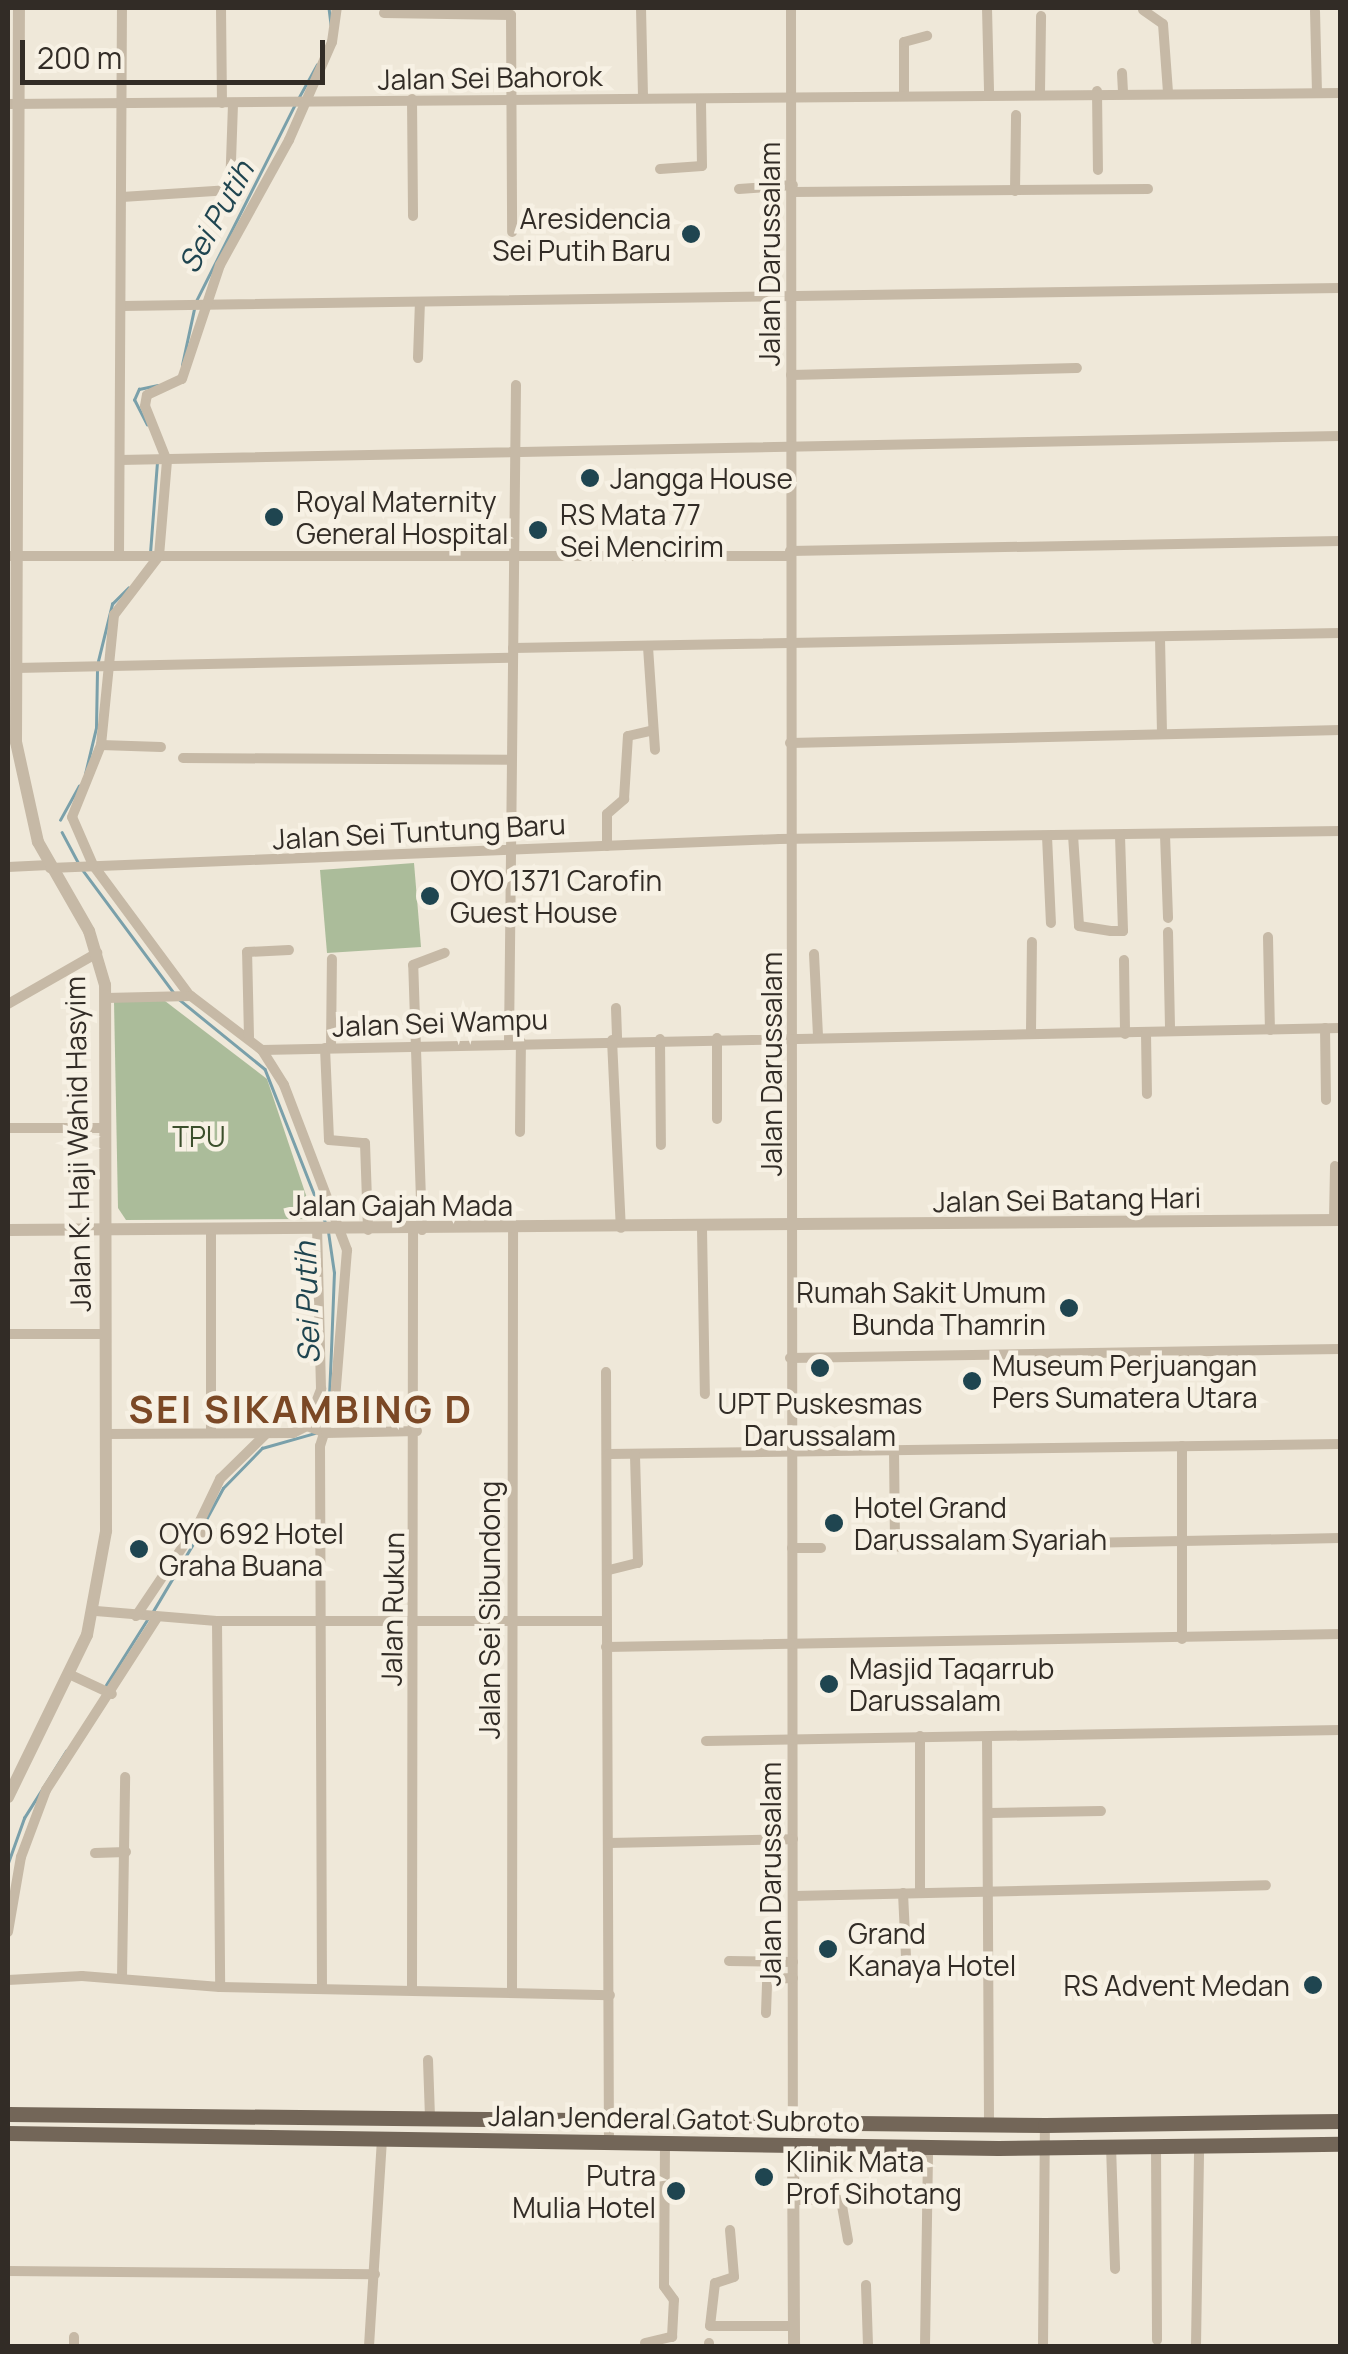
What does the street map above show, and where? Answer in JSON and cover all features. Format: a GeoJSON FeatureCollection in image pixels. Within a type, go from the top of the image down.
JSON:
{"type":"FeatureCollection","features":[{"type":"Feature","properties":{"kind":"main road","name":"Jalan Jenderal Gatot Subroto"},"geometry":{"type":"LineString","coordinates":[[8,2114],[1045,2125],[1340,2122]]}},
{"type":"Feature","properties":{"kind":"main road"},"geometry":{"type":"LineString","coordinates":[[382,2117],[382,2139]]}},
{"type":"Feature","properties":{"kind":"main road"},"geometry":{"type":"LineString","coordinates":[[793,2121],[794,2144]]}},
{"type":"Feature","properties":{"kind":"main road","name":"Jalan Jenderal Gatot Subroto"},"geometry":{"type":"LineString","coordinates":[[8,2134],[1046,2148],[1340,2144]]}},
{"type":"Feature","properties":{"kind":"street","name":"Jalan K. Haji Wahid Hasyim"},"geometry":{"type":"LineString","coordinates":[[8,1797],[71,1675],[96,1611],[106,1530],[106,998],[97,953],[49,866],[21,774],[12,556],[12,104],[19,8]]}},
{"type":"Feature","properties":{"kind":"street"},"geometry":{"type":"LineString","coordinates":[[119,556],[122,8]]}},
{"type":"Feature","properties":{"kind":"street"},"geometry":{"type":"LineString","coordinates":[[122,198],[230,190],[222,8]]}},
{"type":"Feature","properties":{"kind":"street"},"geometry":{"type":"LineString","coordinates":[[317,1430],[348,1280],[341,1230],[284,1085],[249,1037],[188,996],[84,865],[72,817],[101,745],[106,663],[114,616],[158,556],[159,461],[145,400],[182,379],[220,265],[332,42],[338,8]]}},
{"type":"Feature","properties":{"kind":"street"},"geometry":{"type":"LineString","coordinates":[[641,8],[643,98]]}},
{"type":"Feature","properties":{"kind":"street","name":"Jalan Darussalam"},"geometry":{"type":"LineString","coordinates":[[791,8],[793,2121]]}},
{"type":"Feature","properties":{"kind":"street"},"geometry":{"type":"LineString","coordinates":[[987,8],[989,92]]}},
{"type":"Feature","properties":{"kind":"street"},"geometry":{"type":"LineString","coordinates":[[1143,10],[1163,24],[1168,92]]}},
{"type":"Feature","properties":{"kind":"street"},"geometry":{"type":"LineString","coordinates":[[1315,11],[1318,93]]}},
{"type":"Feature","properties":{"kind":"street"},"geometry":{"type":"LineString","coordinates":[[384,13],[510,13],[512,232]]}},
{"type":"Feature","properties":{"kind":"street"},"geometry":{"type":"LineString","coordinates":[[1040,92],[1041,16]]}},
{"type":"Feature","properties":{"kind":"street"},"geometry":{"type":"LineString","coordinates":[[904,92],[904,42],[927,36]]}},
{"type":"Feature","properties":{"kind":"street"},"geometry":{"type":"LineString","coordinates":[[1122,73],[1123,91]]}},
{"type":"Feature","properties":{"kind":"street"},"geometry":{"type":"LineString","coordinates":[[1097,91],[1098,170]]}},
{"type":"Feature","properties":{"kind":"street","name":"Jalan Sei Bahorok"},"geometry":{"type":"LineString","coordinates":[[12,104],[510,97],[701,99],[904,92],[1340,93]]}},
{"type":"Feature","properties":{"kind":"street"},"geometry":{"type":"LineString","coordinates":[[412,99],[413,216]]}},
{"type":"Feature","properties":{"kind":"street"},"geometry":{"type":"LineString","coordinates":[[660,169],[702,166],[701,99]]}},
{"type":"Feature","properties":{"kind":"street"},"geometry":{"type":"LineString","coordinates":[[1015,191],[1016,114]]}},
{"type":"Feature","properties":{"kind":"street"},"geometry":{"type":"LineString","coordinates":[[739,189],[1148,190]]}},
{"type":"Feature","properties":{"kind":"street"},"geometry":{"type":"LineString","coordinates":[[122,306],[1340,288]]}},
{"type":"Feature","properties":{"kind":"street"},"geometry":{"type":"LineString","coordinates":[[418,358],[420,302]]}},
{"type":"Feature","properties":{"kind":"street"},"geometry":{"type":"LineString","coordinates":[[791,376],[1077,368]]}},
{"type":"Feature","properties":{"kind":"street"},"geometry":{"type":"LineString","coordinates":[[516,386],[510,850],[520,1132]]}},
{"type":"Feature","properties":{"kind":"street"},"geometry":{"type":"LineString","coordinates":[[120,460],[1340,436]]}},
{"type":"Feature","properties":{"kind":"street"},"geometry":{"type":"LineString","coordinates":[[12,556],[790,553],[1340,541]]}},
{"type":"Feature","properties":{"kind":"street"},"geometry":{"type":"LineString","coordinates":[[16,668],[648,646],[1340,633]]}},
{"type":"Feature","properties":{"kind":"street"},"geometry":{"type":"LineString","coordinates":[[1160,638],[1162,732]]}},
{"type":"Feature","properties":{"kind":"street"},"geometry":{"type":"LineString","coordinates":[[648,646],[650,731],[655,750]]}},
{"type":"Feature","properties":{"kind":"street"},"geometry":{"type":"LineString","coordinates":[[790,743],[1340,730]]}},
{"type":"Feature","properties":{"kind":"street"},"geometry":{"type":"LineString","coordinates":[[607,846],[607,814],[624,800],[628,736],[650,731]]}},
{"type":"Feature","properties":{"kind":"street"},"geometry":{"type":"LineString","coordinates":[[101,745],[161,747]]}},
{"type":"Feature","properties":{"kind":"street"},"geometry":{"type":"LineString","coordinates":[[183,758],[511,760]]}},
{"type":"Feature","properties":{"kind":"street","name":"Jalan Sei Tuntung Baru"},"geometry":{"type":"LineString","coordinates":[[8,867],[790,839],[1340,831]]}},
{"type":"Feature","properties":{"kind":"street"},"geometry":{"type":"LineString","coordinates":[[1073,835],[1079,926],[1123,931],[1120,835]]}},
{"type":"Feature","properties":{"kind":"street"},"geometry":{"type":"LineString","coordinates":[[1164,835],[1168,918]]}},
{"type":"Feature","properties":{"kind":"street"},"geometry":{"type":"LineString","coordinates":[[1047,836],[1051,923]]}},
{"type":"Feature","properties":{"kind":"street"},"geometry":{"type":"LineString","coordinates":[[1168,932],[1170,1031]]}},
{"type":"Feature","properties":{"kind":"street"},"geometry":{"type":"LineString","coordinates":[[1268,937],[1270,1030]]}},
{"type":"Feature","properties":{"kind":"street"},"geometry":{"type":"LineString","coordinates":[[1032,942],[1032,1032]]}},
{"type":"Feature","properties":{"kind":"street"},"geometry":{"type":"LineString","coordinates":[[249,1037],[246,952],[289,950]]}},
{"type":"Feature","properties":{"kind":"street"},"geometry":{"type":"LineString","coordinates":[[8,1004],[97,953]]}},
{"type":"Feature","properties":{"kind":"street","name":"Jalan Rukun"},"geometry":{"type":"LineString","coordinates":[[412,1989],[417,1431],[417,1047],[413,966],[446,953]]}},
{"type":"Feature","properties":{"kind":"street"},"geometry":{"type":"LineString","coordinates":[[814,954],[818,1038]]}},
{"type":"Feature","properties":{"kind":"street"},"geometry":{"type":"LineString","coordinates":[[332,959],[329,1140],[365,1142],[368,1230]]}},
{"type":"Feature","properties":{"kind":"street"},"geometry":{"type":"LineString","coordinates":[[1124,960],[1125,1034]]}},
{"type":"Feature","properties":{"kind":"street"},"geometry":{"type":"LineString","coordinates":[[106,998],[188,996]]}},
{"type":"Feature","properties":{"kind":"street"},"geometry":{"type":"LineString","coordinates":[[616,1008],[621,1228]]}},
{"type":"Feature","properties":{"kind":"street"},"geometry":{"type":"LineString","coordinates":[[1326,1028],[1326,1100]]}},
{"type":"Feature","properties":{"kind":"street","name":"Jalan Sei Wampu"},"geometry":{"type":"LineString","coordinates":[[262,1050],[1340,1028]]}},
{"type":"Feature","properties":{"kind":"street"},"geometry":{"type":"LineString","coordinates":[[1146,1032],[1148,1094]]}},
{"type":"Feature","properties":{"kind":"street"},"geometry":{"type":"LineString","coordinates":[[717,1038],[717,1118]]}},
{"type":"Feature","properties":{"kind":"street"},"geometry":{"type":"LineString","coordinates":[[660,1039],[662,1146]]}},
{"type":"Feature","properties":{"kind":"street"},"geometry":{"type":"LineString","coordinates":[[8,1128],[106,1128]]}},
{"type":"Feature","properties":{"kind":"street"},"geometry":{"type":"LineString","coordinates":[[1335,1166],[1337,1220]]}},
{"type":"Feature","properties":{"kind":"street","name":"Jalan Sei Batang Hari"},"geometry":{"type":"LineString","coordinates":[[795,1229],[1337,1220]]}},
{"type":"Feature","properties":{"kind":"street","name":"Jalan Sei Sibundong"},"geometry":{"type":"LineString","coordinates":[[512,1990],[513,1229]]}},
{"type":"Feature","properties":{"kind":"street"},"geometry":{"type":"LineString","coordinates":[[702,1229],[705,1394]]}},
{"type":"Feature","properties":{"kind":"street","name":"Jalan Gajah Mada"},"geometry":{"type":"LineString","coordinates":[[8,1230],[795,1229]]}},
{"type":"Feature","properties":{"kind":"street"},"geometry":{"type":"LineString","coordinates":[[210,1433],[211,1230]]}},
{"type":"Feature","properties":{"kind":"street"},"geometry":{"type":"LineString","coordinates":[[320,1230],[317,1620],[322,1988]]}},
{"type":"Feature","properties":{"kind":"street"},"geometry":{"type":"LineString","coordinates":[[8,1334],[105,1334]]}},
{"type":"Feature","properties":{"kind":"street"},"geometry":{"type":"LineString","coordinates":[[790,1358],[1340,1349]]}},
{"type":"Feature","properties":{"kind":"street"},"geometry":{"type":"LineString","coordinates":[[606,1372],[609,2142]]}},
{"type":"Feature","properties":{"kind":"street"},"geometry":{"type":"LineString","coordinates":[[106,1434],[417,1431]]}},
{"type":"Feature","properties":{"kind":"street"},"geometry":{"type":"LineString","coordinates":[[8,1932],[32,1820],[196,1533],[226,1471],[266,1434]]}},
{"type":"Feature","properties":{"kind":"street"},"geometry":{"type":"LineString","coordinates":[[609,1454],[1340,1444]]}},
{"type":"Feature","properties":{"kind":"street"},"geometry":{"type":"LineString","coordinates":[[1182,1446],[1182,1639]]}},
{"type":"Feature","properties":{"kind":"street"},"geometry":{"type":"LineString","coordinates":[[894,1448],[894,1546]]}},
{"type":"Feature","properties":{"kind":"street"},"geometry":{"type":"LineString","coordinates":[[609,1570],[638,1563],[635,1454]]}},
{"type":"Feature","properties":{"kind":"street"},"geometry":{"type":"LineString","coordinates":[[196,1533],[251,1534]]}},
{"type":"Feature","properties":{"kind":"street"},"geometry":{"type":"LineString","coordinates":[[873,1547],[1340,1538]]}},
{"type":"Feature","properties":{"kind":"street"},"geometry":{"type":"LineString","coordinates":[[792,1548],[821,1548]]}},
{"type":"Feature","properties":{"kind":"street"},"geometry":{"type":"LineString","coordinates":[[96,1611],[218,1621],[605,1621]]}},
{"type":"Feature","properties":{"kind":"street"},"geometry":{"type":"LineString","coordinates":[[218,1621],[220,1987]]}},
{"type":"Feature","properties":{"kind":"street"},"geometry":{"type":"LineString","coordinates":[[606,1647],[1340,1634]]}},
{"type":"Feature","properties":{"kind":"street"},"geometry":{"type":"LineString","coordinates":[[71,1675],[106,1691]]}},
{"type":"Feature","properties":{"kind":"street"},"geometry":{"type":"LineString","coordinates":[[706,1741],[794,1736],[987,1738],[1340,1730]]}},
{"type":"Feature","properties":{"kind":"street"},"geometry":{"type":"LineString","coordinates":[[920,1736],[920,1893]]}},
{"type":"Feature","properties":{"kind":"street"},"geometry":{"type":"LineString","coordinates":[[987,1738],[989,2124]]}},
{"type":"Feature","properties":{"kind":"street"},"geometry":{"type":"LineString","coordinates":[[122,1978],[125,1777]]}},
{"type":"Feature","properties":{"kind":"street"},"geometry":{"type":"LineString","coordinates":[[990,1814],[1101,1810]]}},
{"type":"Feature","properties":{"kind":"street"},"geometry":{"type":"LineString","coordinates":[[609,1843],[793,1839]]}},
{"type":"Feature","properties":{"kind":"street"},"geometry":{"type":"LineString","coordinates":[[95,1853],[126,1852]]}},
{"type":"Feature","properties":{"kind":"street"},"geometry":{"type":"LineString","coordinates":[[794,1896],[1266,1885]]}},
{"type":"Feature","properties":{"kind":"street"},"geometry":{"type":"LineString","coordinates":[[903,1894],[906,1957]]}},
{"type":"Feature","properties":{"kind":"street"},"geometry":{"type":"LineString","coordinates":[[729,1961],[793,1962]]}},
{"type":"Feature","properties":{"kind":"street"},"geometry":{"type":"LineString","coordinates":[[8,1980],[122,1978],[220,1987],[610,1995]]}},
{"type":"Feature","properties":{"kind":"street"},"geometry":{"type":"LineString","coordinates":[[766,2013],[766,1979],[793,1978]]}},
{"type":"Feature","properties":{"kind":"street"},"geometry":{"type":"LineString","coordinates":[[428,2060],[430,2116]]}},
{"type":"Feature","properties":{"kind":"street"},"geometry":{"type":"LineString","coordinates":[[1043,2346],[1045,2125]]}},
{"type":"Feature","properties":{"kind":"street"},"geometry":{"type":"LineString","coordinates":[[369,2346],[382,2139]]}},
{"type":"Feature","properties":{"kind":"street"},"geometry":{"type":"LineString","coordinates":[[645,2343],[672,2336],[674,2300],[664,2286],[665,2144]]}},
{"type":"Feature","properties":{"kind":"street"},"geometry":{"type":"LineString","coordinates":[[794,2144],[794,2346]]}},
{"type":"Feature","properties":{"kind":"street"},"geometry":{"type":"LineString","coordinates":[[1156,2145],[1157,2340]]}},
{"type":"Feature","properties":{"kind":"street"},"geometry":{"type":"LineString","coordinates":[[1196,2346],[1199,2145]]}},
{"type":"Feature","properties":{"kind":"street"},"geometry":{"type":"LineString","coordinates":[[1111,2146],[1116,2269]]}},
{"type":"Feature","properties":{"kind":"street"},"geometry":{"type":"LineString","coordinates":[[925,2346],[928,2147]]}},
{"type":"Feature","properties":{"kind":"street"},"geometry":{"type":"LineString","coordinates":[[794,2200],[841,2200],[848,2240]]}},
{"type":"Feature","properties":{"kind":"street"},"geometry":{"type":"LineString","coordinates":[[730,2230],[734,2277],[714,2283],[710,2326],[794,2326]]}},
{"type":"Feature","properties":{"kind":"street"},"geometry":{"type":"LineString","coordinates":[[8,2271],[375,2274]]}},
{"type":"Feature","properties":{"kind":"street"},"geometry":{"type":"LineString","coordinates":[[866,2285],[868,2346]]}},
{"type":"Feature","properties":{"kind":"green space"},"geometry":{"type":"Polygon","coordinates":[[[414,863],[421,947],[327,953],[320,870],[414,863]]]}},
{"type":"Feature","properties":{"kind":"green space","name":"TPU"},"geometry":{"type":"Polygon","coordinates":[[[114,1001],[165,1001],[267,1079],[314,1219],[126,1220],[118,1208],[114,1001]]]}},
{"type":"Feature","properties":{"kind":"waterway","name":"Sei Putih"},"geometry":{"type":"LineString","coordinates":[[329,8],[331,25]]}},
{"type":"Feature","properties":{"kind":"waterway","name":"Sei Putih"},"geometry":{"type":"LineString","coordinates":[[299,97],[317,65]]}},
{"type":"Feature","properties":{"kind":"waterway","name":"Sei Putih"},"geometry":{"type":"LineString","coordinates":[[196,301],[295,104]]}},
{"type":"Feature","properties":{"kind":"waterway","name":"Sei Putih"},"geometry":{"type":"LineString","coordinates":[[182,365],[194,309]]}},
{"type":"Feature","properties":{"kind":"waterway","name":"Sei Putih"},"geometry":{"type":"LineString","coordinates":[[147,425],[134,400],[139,389],[158,385]]}},
{"type":"Feature","properties":{"kind":"waterway","name":"Sei Putih"},"geometry":{"type":"LineString","coordinates":[[150,553],[157,461]]}},
{"type":"Feature","properties":{"kind":"waterway","name":"Sei Putih"},"geometry":{"type":"LineString","coordinates":[[98,661],[112,604],[128,588]]}},
{"type":"Feature","properties":{"kind":"waterway","name":"Sei Putih"},"geometry":{"type":"LineString","coordinates":[[85,774],[96,728],[97,669]]}},
{"type":"Feature","properties":{"kind":"waterway","name":"Sei Putih"},"geometry":{"type":"LineString","coordinates":[[60,820],[79,786]]}},
{"type":"Feature","properties":{"kind":"waterway","name":"Sei Putih"},"geometry":{"type":"LineString","coordinates":[[62,832],[78,862]]}},
{"type":"Feature","properties":{"kind":"waterway","name":"Sei Putih"},"geometry":{"type":"LineString","coordinates":[[82,869],[175,994]]}},
{"type":"Feature","properties":{"kind":"waterway","name":"Sei Putih"},"geometry":{"type":"LineString","coordinates":[[180,1000],[265,1069],[326,1224]]}},
{"type":"Feature","properties":{"kind":"waterway","name":"Sei Putih"},"geometry":{"type":"LineString","coordinates":[[319,1426],[329,1396],[334,1273],[328,1232]]}},
{"type":"Feature","properties":{"kind":"waterway","name":"Sei Putih"},"geometry":{"type":"LineString","coordinates":[[202,1527],[223,1488],[262,1448],[315,1433]]}},
{"type":"Feature","properties":{"kind":"waterway","name":"Sei Putih"},"geometry":{"type":"LineString","coordinates":[[152,1613],[196,1539]]}},
{"type":"Feature","properties":{"kind":"waterway","name":"Sei Putih"},"geometry":{"type":"LineString","coordinates":[[106,1685],[147,1620]]}},
{"type":"Feature","properties":{"kind":"waterway","name":"Sei Putih"},"geometry":{"type":"LineString","coordinates":[[8,1863],[24,1818],[66,1751]]}},
{"type":"Feature","properties":{"kind":"place","name":"Aresidencia Sei Putih Baru"},"geometry":{"type":"Point","coordinates":[691,234]}},
{"type":"Feature","properties":{"kind":"place","name":"Jangga House"},"geometry":{"type":"Point","coordinates":[590,478]}},
{"type":"Feature","properties":{"kind":"place","name":"Royal Maternity General Hospital"},"geometry":{"type":"Point","coordinates":[274,517]}},
{"type":"Feature","properties":{"kind":"place","name":"RS Mata 77 Sei Mencirim"},"geometry":{"type":"Point","coordinates":[538,530]}},
{"type":"Feature","properties":{"kind":"place","name":"OYO 1371 Carofin Guest House"},"geometry":{"type":"Point","coordinates":[430,896]}},
{"type":"Feature","properties":{"kind":"place","name":"Rumah Sakit Umum Bunda Thamrin"},"geometry":{"type":"Point","coordinates":[1069,1308]}},
{"type":"Feature","properties":{"kind":"place","name":"UPT Puskesmas Darussalam"},"geometry":{"type":"Point","coordinates":[820,1368]}},
{"type":"Feature","properties":{"kind":"place","name":"Museum Perjuangan Pers Sumatera Utara"},"geometry":{"type":"Point","coordinates":[972,1381]}},
{"type":"Feature","properties":{"kind":"place","name":"Hotel Grand Darussalam Syariah"},"geometry":{"type":"Point","coordinates":[834,1523]}},
{"type":"Feature","properties":{"kind":"place","name":"OYO 692 Hotel Graha Buana"},"geometry":{"type":"Point","coordinates":[139,1549]}},
{"type":"Feature","properties":{"kind":"place","name":"Masjid Taqarrub Darussalam"},"geometry":{"type":"Point","coordinates":[829,1684]}},
{"type":"Feature","properties":{"kind":"place","name":"Grand Kanaya Hotel"},"geometry":{"type":"Point","coordinates":[828,1949]}},
{"type":"Feature","properties":{"kind":"place","name":"RS Advent Medan"},"geometry":{"type":"Point","coordinates":[1313,1985]}},
{"type":"Feature","properties":{"kind":"place","name":"Klinik Mata Prof Sihotang"},"geometry":{"type":"Point","coordinates":[764,2177]}},
{"type":"Feature","properties":{"kind":"place","name":"Putra Mulia Hotel"},"geometry":{"type":"Point","coordinates":[676,2191]}},
{"type":"Feature","properties":{"kind":"district","name":"SEI SIKAMBING D"},"geometry":{"type":"Point","coordinates":[301,1409]}}]}
